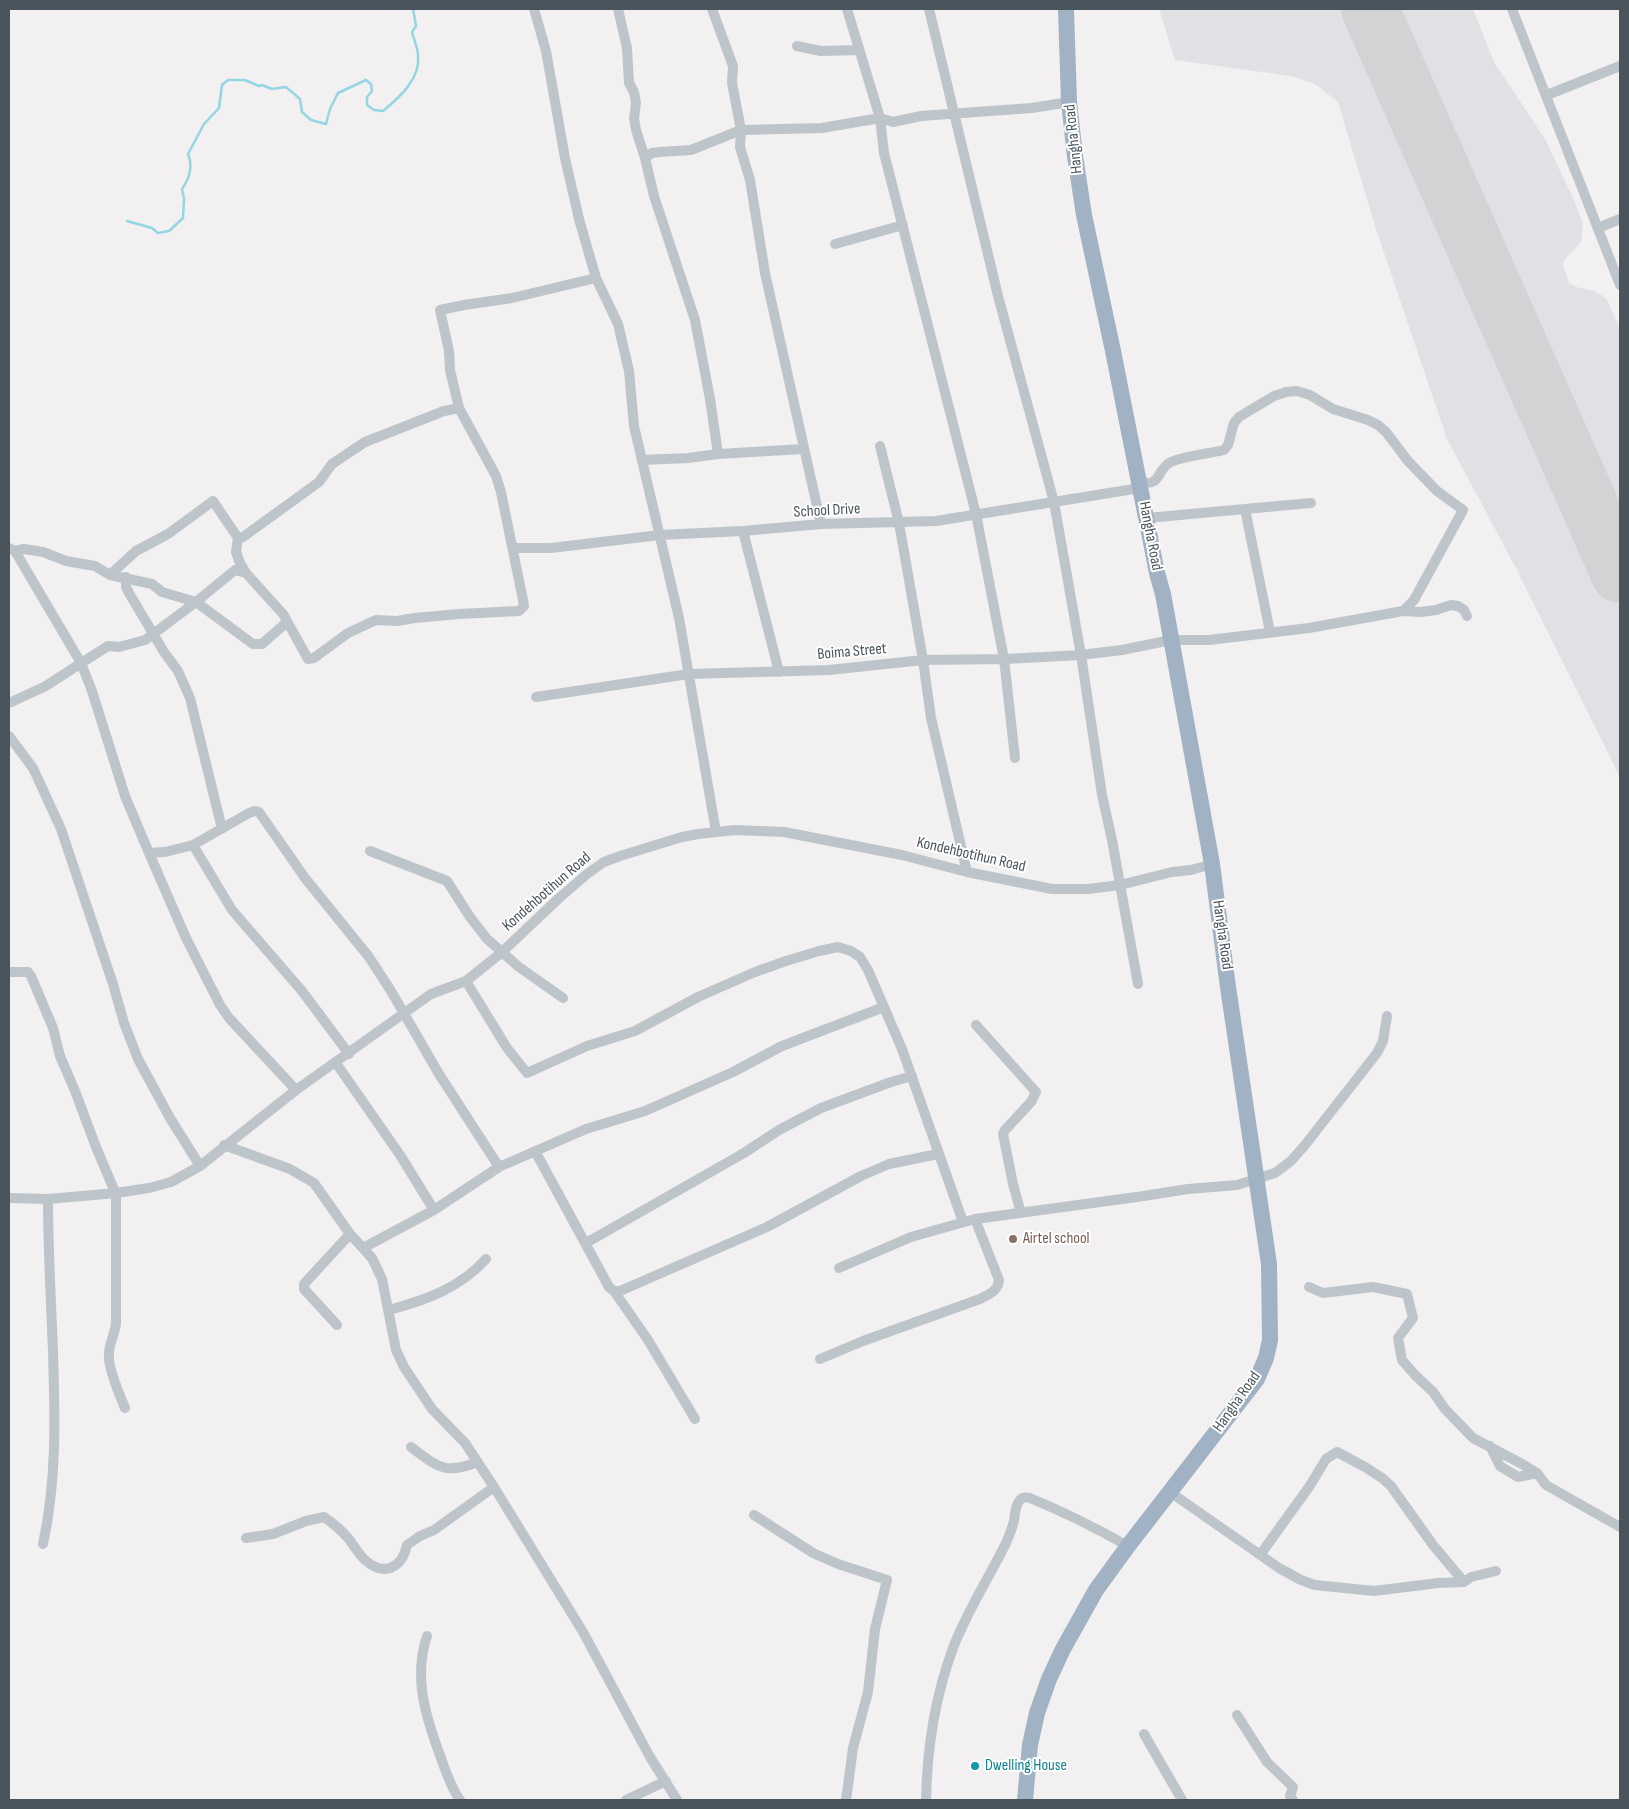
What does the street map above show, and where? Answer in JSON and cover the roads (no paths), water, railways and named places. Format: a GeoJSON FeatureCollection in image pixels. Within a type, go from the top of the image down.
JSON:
{"type":"FeatureCollection","features":[{"type":"Feature","properties":{"kind":"highway","name":"Hangha Road"},"geometry":{"type":"LineString","coordinates":[[1026,1800],[1030,1745],[1037,1713],[1049,1679],[1096,1590],[1257,1379],[1266,1358],[1270,1340],[1270,1264],[1256,1179],[1212,864],[1147,518],[1084,216],[1069,102],[1066,9]]}},
{"type":"Feature","properties":{"kind":"street"},"geometry":{"type":"LineString","coordinates":[[534,9],[546,51],[565,158],[579,219],[596,278],[618,324],[629,371],[634,426],[679,618],[716,832]]}},
{"type":"Feature","properties":{"kind":"street"},"geometry":{"type":"LineString","coordinates":[[618,9],[627,48],[629,82],[634,92],[636,103],[634,118],[636,130],[654,196],[695,320],[718,454]]}},
{"type":"Feature","properties":{"kind":"street"},"geometry":{"type":"LineString","coordinates":[[712,9],[729,52],[732,66],[732,84],[740,130],[740,147],[750,180],[764,273],[821,524]]}},
{"type":"Feature","properties":{"kind":"street"},"geometry":{"type":"LineString","coordinates":[[847,9],[880,118],[884,153],[976,514],[1004,659],[1015,758]]}},
{"type":"Feature","properties":{"kind":"street"},"geometry":{"type":"LineString","coordinates":[[929,9],[998,296],[1054,502],[1081,655],[1102,795],[1138,984]]}},
{"type":"Feature","properties":{"kind":"street"},"geometry":{"type":"LineString","coordinates":[[1512,9],[1620,285]]}},
{"type":"Feature","properties":{"kind":"street"},"geometry":{"type":"LineString","coordinates":[[797,46],[821,51],[859,50]]}},
{"type":"Feature","properties":{"kind":"street"},"geometry":{"type":"LineString","coordinates":[[1547,95],[1620,66]]}},
{"type":"Feature","properties":{"kind":"street"},"geometry":{"type":"LineString","coordinates":[[645,158],[652,153],[691,150],[740,130],[822,128],[880,118],[894,122],[921,116],[955,112],[1032,108],[1069,102]]}},
{"type":"Feature","properties":{"kind":"street"},"geometry":{"type":"LineString","coordinates":[[1598,228],[1620,219]]}},
{"type":"Feature","properties":{"kind":"street"},"geometry":{"type":"LineString","coordinates":[[835,244],[903,225]]}},
{"type":"Feature","properties":{"kind":"street"},"geometry":{"type":"LineString","coordinates":[[110,575],[136,551],[168,534],[213,501],[238,538],[236,552],[246,572],[271,600],[287,622],[308,659],[314,658],[348,633],[376,620],[397,621],[459,614],[520,612],[524,606],[501,492],[496,476],[459,408],[450,370],[449,351],[440,310],[512,298],[596,278]]}},
{"type":"Feature","properties":{"kind":"street","name":"School Drive"},"geometry":{"type":"LineString","coordinates":[[513,548],[551,548],[660,535],[743,531],[821,524],[936,521],[1054,502],[1148,484],[1154,482],[1171,462],[1224,450],[1228,445],[1234,423],[1239,417],[1274,396],[1297,391],[1310,395],[1333,409],[1368,420],[1386,432],[1404,457],[1437,491],[1463,510],[1414,600],[1403,612]]}},
{"type":"Feature","properties":{"kind":"street"},"geometry":{"type":"LineString","coordinates":[[238,538],[243,537],[303,495],[319,482],[332,464],[365,442],[444,410],[459,408]]}},
{"type":"Feature","properties":{"kind":"street"},"geometry":{"type":"LineString","coordinates":[[880,446],[899,523],[924,660],[931,718],[967,872]]}},
{"type":"Feature","properties":{"kind":"street"},"geometry":{"type":"LineString","coordinates":[[642,460],[803,449]]}},
{"type":"Feature","properties":{"kind":"street"},"geometry":{"type":"LineString","coordinates":[[1147,518],[1311,503]]}},
{"type":"Feature","properties":{"kind":"street"},"geometry":{"type":"LineString","coordinates":[[1245,508],[1270,632]]}},
{"type":"Feature","properties":{"kind":"street"},"geometry":{"type":"LineString","coordinates":[[743,531],[779,672]]}},
{"type":"Feature","properties":{"kind":"street"},"geometry":{"type":"LineString","coordinates":[[287,622],[262,644],[253,644],[196,602],[162,592],[152,584],[110,575],[95,566],[66,561],[42,552],[24,548],[12,550],[81,663],[92,691],[125,796],[186,938],[220,1005],[228,1018],[296,1090]]}},
{"type":"Feature","properties":{"kind":"street"},"geometry":{"type":"LineString","coordinates":[[9,703],[44,687],[108,646],[128,646],[145,640],[235,570],[246,572]]}},
{"type":"Feature","properties":{"kind":"street"},"geometry":{"type":"LineString","coordinates":[[126,577],[126,587],[153,634],[178,671],[190,698],[222,828]]}},
{"type":"Feature","properties":{"kind":"street","name":"Boima Street"},"geometry":{"type":"LineString","coordinates":[[536,696],[689,674],[829,670],[924,660],[1004,659],[1081,655],[1122,650],[1171,640],[1208,640],[1318,626],[1403,612],[1421,612],[1451,605],[1458,606],[1464,610],[1467,616]]}},
{"type":"Feature","properties":{"kind":"street"},"geometry":{"type":"LineString","coordinates":[[9,736],[33,768],[61,829],[113,984],[124,1023],[138,1059],[170,1118],[200,1166]]}},
{"type":"Feature","properties":{"kind":"street"},"geometry":{"type":"LineString","coordinates":[[149,853],[165,852],[193,844],[249,813],[259,812],[305,878],[369,957],[405,1014],[443,1081],[499,1167]]}},
{"type":"Feature","properties":{"kind":"street","name":"Kondehbotihun Road"},"geometry":{"type":"LineString","coordinates":[[9,1198],[48,1199],[160,1186],[171,1182],[200,1166],[224,1145],[296,1090],[431,994],[466,981],[502,953],[558,899],[604,862],[682,837],[716,832],[756,830],[784,832],[902,855],[967,872],[1052,888],[1088,889],[1120,885],[1212,864]]}},
{"type":"Feature","properties":{"kind":"street"},"geometry":{"type":"LineString","coordinates":[[193,844],[232,910],[302,991],[349,1054]]}},
{"type":"Feature","properties":{"kind":"street"},"geometry":{"type":"LineString","coordinates":[[370,851],[446,881],[470,917],[488,939],[538,982],[563,998]]}},
{"type":"Feature","properties":{"kind":"street"},"geometry":{"type":"LineString","coordinates":[[466,981],[507,1048],[527,1073],[579,1049],[635,1031],[698,997],[786,960],[838,947],[851,951],[860,957],[868,970],[884,1007],[912,1076],[963,1222]]}},
{"type":"Feature","properties":{"kind":"street"},"geometry":{"type":"LineString","coordinates":[[9,972],[28,972],[30,976],[53,1028],[60,1056],[116,1192],[116,1323],[108,1355],[125,1408]]}},
{"type":"Feature","properties":{"kind":"street"},"geometry":{"type":"LineString","coordinates":[[363,1248],[434,1210],[499,1167],[586,1129],[646,1112],[732,1072],[782,1046],[884,1007]]}},
{"type":"Feature","properties":{"kind":"street"},"geometry":{"type":"LineString","coordinates":[[839,1268],[911,1237],[963,1222],[1188,1189],[1237,1185],[1275,1173],[1305,1145],[1378,1054],[1383,1041],[1387,1016]]}},
{"type":"Feature","properties":{"kind":"street"},"geometry":{"type":"LineString","coordinates":[[976,1025],[1036,1092],[1003,1134],[1021,1213]]}},
{"type":"Feature","properties":{"kind":"street"},"geometry":{"type":"LineString","coordinates":[[336,1063],[400,1155],[434,1210]]}},
{"type":"Feature","properties":{"kind":"street"},"geometry":{"type":"LineString","coordinates":[[586,1242],[744,1153],[778,1130],[821,1108],[912,1076]]}},
{"type":"Feature","properties":{"kind":"street"},"geometry":{"type":"LineString","coordinates":[[224,1145],[278,1164],[309,1179],[321,1190],[350,1234],[378,1267],[389,1310],[396,1350],[404,1367],[432,1409],[465,1443],[494,1487],[583,1632],[650,1757],[677,1800]]}},
{"type":"Feature","properties":{"kind":"street"},"geometry":{"type":"LineString","coordinates":[[535,1151],[609,1287],[614,1291],[648,1340],[695,1419]]}},
{"type":"Feature","properties":{"kind":"street"},"geometry":{"type":"LineString","coordinates":[[614,1291],[620,1291],[767,1227],[861,1176],[889,1164],[938,1154]]}},
{"type":"Feature","properties":{"kind":"street"},"geometry":{"type":"LineString","coordinates":[[43,1544],[53,1484],[55,1404],[48,1199]]}},
{"type":"Feature","properties":{"kind":"street"},"geometry":{"type":"LineString","coordinates":[[820,1359],[863,1341],[980,1299],[995,1291],[999,1286],[999,1280],[975,1220]]}},
{"type":"Feature","properties":{"kind":"street"},"geometry":{"type":"LineString","coordinates":[[337,1325],[304,1289],[304,1284],[350,1234]]}},
{"type":"Feature","properties":{"kind":"street"},"geometry":{"type":"LineString","coordinates":[[389,1310],[427,1299],[446,1290],[468,1276],[486,1259]]}},
{"type":"Feature","properties":{"kind":"street"},"geometry":{"type":"LineString","coordinates":[[1309,1288],[1323,1293],[1373,1287],[1407,1294],[1413,1318],[1398,1338],[1402,1360],[1415,1376],[1433,1392],[1458,1424],[1473,1438],[1537,1473],[1546,1485],[1620,1527]]}},
{"type":"Feature","properties":{"kind":"street"},"geometry":{"type":"LineString","coordinates":[[411,1447],[445,1469],[461,1468],[478,1462]]}},
{"type":"Feature","properties":{"kind":"street"},"geometry":{"type":"LineString","coordinates":[[1260,1555],[1309,1487],[1326,1459],[1337,1452],[1373,1472],[1391,1486],[1433,1545],[1464,1582]]}},
{"type":"Feature","properties":{"kind":"street"},"geometry":{"type":"LineString","coordinates":[[246,1538],[273,1534],[306,1521],[324,1517],[337,1526],[364,1559],[375,1567],[384,1570],[396,1566],[405,1555],[408,1545],[420,1536],[434,1530],[494,1487]]}},
{"type":"Feature","properties":{"kind":"street"},"geometry":{"type":"LineString","coordinates":[[1170,1492],[1279,1568],[1301,1580],[1316,1585],[1374,1591],[1438,1583],[1464,1582],[1471,1577],[1496,1571]]}},
{"type":"Feature","properties":{"kind":"street"},"geometry":{"type":"LineString","coordinates":[[926,1800],[930,1738],[938,1700],[953,1648],[979,1592],[1007,1541],[1020,1499],[1026,1497],[1056,1508],[1086,1522],[1128,1546]]}},
{"type":"Feature","properties":{"kind":"street"},"geometry":{"type":"LineString","coordinates":[[754,1514],[813,1553],[838,1564],[887,1580],[874,1628],[868,1692],[853,1748],[846,1800]]}},
{"type":"Feature","properties":{"kind":"street"},"geometry":{"type":"LineString","coordinates":[[427,1636],[422,1650],[420,1672],[422,1697],[438,1752],[460,1800]]}},
{"type":"Feature","properties":{"kind":"street"},"geometry":{"type":"LineString","coordinates":[[1237,1715],[1267,1762],[1293,1787],[1290,1796],[1293,1800]]}},
{"type":"Feature","properties":{"kind":"street"},"geometry":{"type":"LineString","coordinates":[[1144,1734],[1182,1800]]}},
{"type":"Feature","properties":{"kind":"street"},"geometry":{"type":"LineString","coordinates":[[626,1800],[666,1781]]}},
{"type":"Feature","properties":{"kind":"waterway"},"geometry":{"type":"LineString","coordinates":[[127,221],[152,228],[158,233],[169,231],[183,218],[184,198],[182,189],[190,172],[188,154],[204,124],[219,108],[222,85],[228,80],[245,80],[272,89],[286,87],[300,99],[302,112],[311,120],[326,124],[330,109],[338,93],[366,80],[371,84],[372,91],[367,97],[367,105],[374,110],[383,111],[408,87],[416,72],[418,56],[412,32],[416,26],[413,9]]}},
{"type":"Feature","properties":{"kind":"place","name":"Airtel school"},"geometry":{"type":"Point","coordinates":[1013,1239]}},
{"type":"Feature","properties":{"kind":"place","name":"Dwelling House"},"geometry":{"type":"Point","coordinates":[975,1766]}}]}
